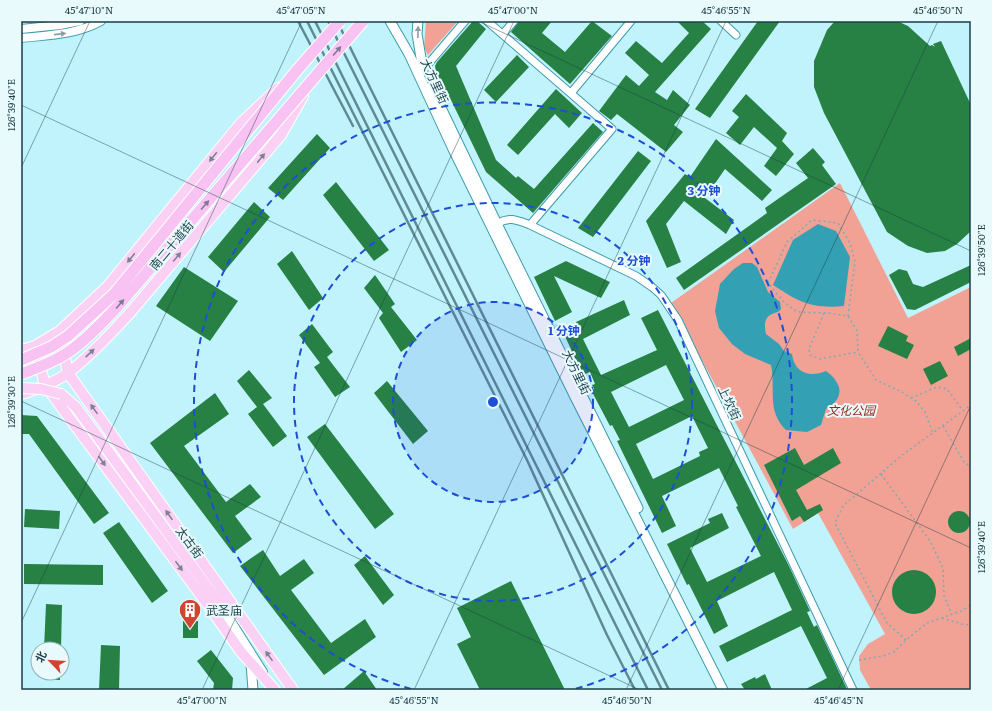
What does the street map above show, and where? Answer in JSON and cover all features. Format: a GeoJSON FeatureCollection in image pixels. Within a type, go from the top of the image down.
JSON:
{"type":"FeatureCollection","features":[{"type":"Feature","properties":{"kind":"highway"},"geometry":{"type":"LineString","coordinates":[[21,360],[51,347],[68,336],[115,293],[298,69],[340,21]]}},
{"type":"Feature","properties":{"kind":"highway"},"geometry":{"type":"LineString","coordinates":[[21,374],[40,367],[74,348],[118,307],[363,21]]}},
{"type":"Feature","properties":{"kind":"main road","name":"大方里街"},"geometry":{"type":"LineString","coordinates":[[392,21],[407,38],[497,224],[729,690]]}},
{"type":"Feature","properties":{"kind":"main road","name":"大方里街"},"geometry":{"type":"LineString","coordinates":[[392,21],[575,397],[723,690]]}},
{"type":"Feature","properties":{"kind":"main road"},"geometry":{"type":"LineString","coordinates":[[418,21],[417,34],[423,70]]}},
{"type":"Feature","properties":{"kind":"main road","name":"南二十道街"},"geometry":{"type":"LineString","coordinates":[[21,350],[35,346],[60,331],[107,287],[240,124],[298,69]]}},
{"type":"Feature","properties":{"kind":"main road","name":"南二十道街"},"geometry":{"type":"LineString","coordinates":[[21,394],[46,385],[68,373],[107,338],[257,164],[280,135],[311,81]]}},
{"type":"Feature","properties":{"kind":"main road"},"geometry":{"type":"LineString","coordinates":[[60,331],[68,373]]}},
{"type":"Feature","properties":{"kind":"main road"},"geometry":{"type":"LineString","coordinates":[[35,346],[46,385]]}},
{"type":"Feature","properties":{"kind":"main road","name":"太古街"},"geometry":{"type":"LineString","coordinates":[[68,373],[292,689]]}},
{"type":"Feature","properties":{"kind":"main road","name":"太古街"},"geometry":{"type":"LineString","coordinates":[[46,385],[241,652],[274,688]]}},
{"type":"Feature","properties":{"kind":"main road","name":"太古街"},"geometry":{"type":"LineString","coordinates":[[21,388],[41,389],[61,394],[76,407],[224,610]]}},
{"type":"Feature","properties":{"kind":"main road"},"geometry":{"type":"LineString","coordinates":[[251,664],[253,690]]}},
{"type":"Feature","properties":{"kind":"street"},"geometry":{"type":"LineString","coordinates":[[21,29],[60,25],[80,21]]}},
{"type":"Feature","properties":{"kind":"street"},"geometry":{"type":"LineString","coordinates":[[21,38],[80,31],[101,21]]}},
{"type":"Feature","properties":{"kind":"street"},"geometry":{"type":"LineString","coordinates":[[423,70],[465,21]]}},
{"type":"Feature","properties":{"kind":"street"},"geometry":{"type":"LineString","coordinates":[[487,21],[612,129],[530,225]]}},
{"type":"Feature","properties":{"kind":"street"},"geometry":{"type":"LineString","coordinates":[[503,34],[514,21]]}},
{"type":"Feature","properties":{"kind":"street"},"geometry":{"type":"LineString","coordinates":[[571,93],[631,21]]}},
{"type":"Feature","properties":{"kind":"street"},"geometry":{"type":"LineString","coordinates":[[721,21],[736,35]]}},
{"type":"Feature","properties":{"kind":"street","name":"上坎街"},"geometry":{"type":"LineString","coordinates":[[497,224],[504,219],[515,219],[530,225],[636,276],[661,295],[678,320],[853,690]]}},
{"type":"Feature","properties":{"kind":"street","name":"太古街"},"geometry":{"type":"LineString","coordinates":[[224,610],[274,688]]}},
{"type":"Feature","properties":{"kind":"path"},"geometry":{"type":"LineString","coordinates":[[848,316],[797,312],[783,301],[768,282],[787,242],[812,220],[838,223],[850,243],[855,261],[848,316],[857,330],[858,352],[876,380],[900,391],[916,401],[925,412],[933,433]]}},
{"type":"Feature","properties":{"kind":"path"},"geometry":{"type":"LineString","coordinates":[[824,313],[809,349],[810,355],[820,359],[858,352]]}},
{"type":"Feature","properties":{"kind":"path"},"geometry":{"type":"LineString","coordinates":[[912,398],[937,387],[948,389],[963,411]]}},
{"type":"Feature","properties":{"kind":"path"},"geometry":{"type":"LineString","coordinates":[[906,640],[887,623],[835,523],[843,506],[901,456],[971,405]]}},
{"type":"Feature","properties":{"kind":"path"},"geometry":{"type":"LineString","coordinates":[[943,426],[964,462],[971,467]]}},
{"type":"Feature","properties":{"kind":"path"},"geometry":{"type":"LineString","coordinates":[[881,474],[930,541],[943,568],[944,596],[952,615]]}},
{"type":"Feature","properties":{"kind":"path"},"geometry":{"type":"LineString","coordinates":[[859,660],[883,656],[894,652],[927,623],[962,611],[971,604]]}},
{"type":"Feature","properties":{"kind":"path"},"geometry":{"type":"LineString","coordinates":[[942,618],[962,624],[971,624]]}},
{"type":"Feature","properties":{"kind":"green space"},"geometry":{"type":"Polygon","coordinates":[[[426,21],[458,21],[428,55],[424,48],[426,21]]]}},
{"type":"Feature","properties":{"kind":"green space","name":"文化公园"},"geometry":{"type":"Polygon","coordinates":[[[840,183],[908,318],[971,287],[971,690],[871,690],[860,670],[859,656],[868,644],[885,634],[818,513],[793,529],[671,303],[840,183]]]}},
{"type":"Feature","properties":{"kind":"water"},"geometry":{"type":"Polygon","coordinates":[[[818,224],[836,231],[850,257],[844,306],[833,307],[806,303],[790,296],[773,285],[793,240],[818,224]]]}},
{"type":"Feature","properties":{"kind":"water"},"geometry":{"type":"Polygon","coordinates":[[[743,263],[752,263],[757,267],[768,292],[780,302],[781,309],[767,317],[765,325],[766,334],[779,344],[784,351],[792,354],[793,360],[799,370],[809,374],[826,371],[834,378],[839,387],[840,391],[838,398],[826,409],[821,425],[807,432],[786,430],[776,415],[773,399],[771,365],[745,354],[732,344],[719,328],[715,311],[720,284],[734,269],[743,263]]]}},
{"type":"Feature","properties":{"kind":"building"},"geometry":{"type":"Polygon","coordinates":[[[473,21],[477,21],[486,29],[456,66],[496,160],[516,178],[518,176],[534,189],[593,123],[603,132],[533,213],[486,172],[436,72],[435,66],[437,62],[473,21]]]}},
{"type":"Feature","properties":{"kind":"building"},"geometry":{"type":"Polygon","coordinates":[[[519,21],[552,21],[542,33],[565,52],[592,21],[612,36],[570,84],[511,32],[519,21]]]}},
{"type":"Feature","properties":{"kind":"building"},"geometry":{"type":"Polygon","coordinates":[[[677,21],[702,21],[711,29],[655,92],[667,100],[673,90],[690,105],[674,125],[683,132],[666,152],[617,114],[611,120],[599,111],[626,75],[639,86],[649,75],[625,53],[636,41],[662,63],[689,33],[677,21]]]}},
{"type":"Feature","properties":{"kind":"building"},"geometry":{"type":"Polygon","coordinates":[[[758,21],[780,21],[710,118],[695,109],[758,21]]]}},
{"type":"Feature","properties":{"kind":"building"},"geometry":{"type":"Polygon","coordinates":[[[835,21],[897,21],[908,26],[930,46],[932,45],[935,47],[933,44],[941,41],[971,105],[971,231],[957,244],[945,251],[927,253],[908,246],[887,232],[824,113],[814,87],[814,61],[827,30],[835,21]]]}},
{"type":"Feature","properties":{"kind":"building"},"geometry":{"type":"Polygon","coordinates":[[[517,55],[529,67],[496,102],[484,90],[517,55]]]}},
{"type":"Feature","properties":{"kind":"building"},"geometry":{"type":"Polygon","coordinates":[[[556,89],[582,113],[569,128],[555,114],[518,155],[507,145],[556,89]]]}},
{"type":"Feature","properties":{"kind":"building"},"geometry":{"type":"Polygon","coordinates":[[[746,94],[787,133],[782,141],[794,154],[776,176],[764,166],[777,148],[754,127],[740,145],[726,133],[739,117],[732,111],[746,94]]]}},
{"type":"Feature","properties":{"kind":"building"},"geometry":{"type":"Polygon","coordinates":[[[317,134],[330,148],[283,200],[268,188],[317,134]]]}},
{"type":"Feature","properties":{"kind":"building"},"geometry":{"type":"Polygon","coordinates":[[[716,139],[772,190],[762,201],[725,169],[705,198],[734,220],[726,234],[684,201],[666,224],[681,262],[667,268],[646,221],[685,174],[690,177],[716,139]]]}},
{"type":"Feature","properties":{"kind":"building"},"geometry":{"type":"Polygon","coordinates":[[[813,148],[825,162],[822,165],[836,184],[684,290],[676,278],[767,213],[765,208],[808,178],[796,163],[813,148]]]}},
{"type":"Feature","properties":{"kind":"building"},"geometry":{"type":"Polygon","coordinates":[[[638,151],[651,161],[593,237],[578,228],[638,151]]]}},
{"type":"Feature","properties":{"kind":"building"},"geometry":{"type":"Polygon","coordinates":[[[336,182],[389,250],[374,261],[323,195],[336,182]]]}},
{"type":"Feature","properties":{"kind":"building"},"geometry":{"type":"Polygon","coordinates":[[[254,202],[270,217],[224,272],[208,257],[254,202]]]}},
{"type":"Feature","properties":{"kind":"building"},"geometry":{"type":"Polygon","coordinates":[[[292,251],[323,298],[309,310],[277,264],[292,251]]]}},
{"type":"Feature","properties":{"kind":"building"},"geometry":{"type":"Polygon","coordinates":[[[566,261],[610,282],[601,298],[554,276],[572,312],[555,321],[534,277],[566,261]]]}},
{"type":"Feature","properties":{"kind":"building"},"geometry":{"type":"Polygon","coordinates":[[[971,265],[971,282],[915,310],[907,309],[889,275],[899,269],[907,271],[913,284],[923,287],[971,265]]]}},
{"type":"Feature","properties":{"kind":"building"},"geometry":{"type":"Polygon","coordinates":[[[184,267],[238,301],[210,341],[156,306],[184,267]]]}},
{"type":"Feature","properties":{"kind":"building"},"geometry":{"type":"Polygon","coordinates":[[[375,275],[395,304],[391,307],[417,340],[401,352],[379,318],[383,313],[364,288],[375,275]]]}},
{"type":"Feature","properties":{"kind":"building"},"geometry":{"type":"Polygon","coordinates":[[[624,300],[630,315],[583,339],[601,375],[657,350],[641,318],[658,310],[789,566],[810,611],[807,612],[814,627],[817,625],[847,689],[804,690],[827,678],[801,626],[727,662],[719,646],[792,610],[774,572],[717,601],[728,626],[714,634],[689,584],[687,585],[667,544],[710,523],[708,519],[722,513],[729,528],[690,548],[707,582],[761,556],[736,507],[738,506],[719,468],[662,496],[676,526],[662,533],[617,441],[620,440],[612,425],[610,426],[591,390],[594,389],[592,385],[595,384],[590,372],[583,375],[563,332],[577,325],[576,322],[624,300]],[[666,365],[611,392],[629,427],[684,400],[666,365]],[[692,416],[636,444],[653,479],[700,456],[699,452],[708,448],[692,416]]]}},
{"type":"Feature","properties":{"kind":"building"},"geometry":{"type":"Polygon","coordinates":[[[312,324],[333,352],[327,357],[350,387],[335,397],[314,367],[320,363],[299,335],[312,324]]]}},
{"type":"Feature","properties":{"kind":"building"},"geometry":{"type":"Polygon","coordinates":[[[888,326],[908,336],[906,341],[914,345],[907,359],[878,346],[888,326]]]}},
{"type":"Feature","properties":{"kind":"building"},"geometry":{"type":"Polygon","coordinates":[[[971,338],[971,349],[958,356],[954,347],[971,338]]]}},
{"type":"Feature","properties":{"kind":"building"},"geometry":{"type":"Polygon","coordinates":[[[940,361],[948,376],[931,385],[923,369],[940,361]]]}},
{"type":"Feature","properties":{"kind":"building"},"geometry":{"type":"Polygon","coordinates":[[[249,370],[272,398],[263,404],[287,436],[273,447],[248,414],[257,407],[237,381],[249,370]]]}},
{"type":"Feature","properties":{"kind":"building"},"geometry":{"type":"Polygon","coordinates":[[[387,381],[428,431],[413,444],[374,393],[387,381]]]}},
{"type":"Feature","properties":{"kind":"building"},"geometry":{"type":"Polygon","coordinates":[[[215,393],[229,414],[184,446],[226,502],[250,484],[261,497],[235,516],[252,539],[233,553],[150,443],[215,393]]]}},
{"type":"Feature","properties":{"kind":"building"},"geometry":{"type":"Polygon","coordinates":[[[21,415],[37,416],[109,513],[94,524],[29,434],[21,434],[21,415]]]}},
{"type":"Feature","properties":{"kind":"building"},"geometry":{"type":"Polygon","coordinates":[[[325,424],[394,514],[375,529],[307,437],[325,424]]]}},
{"type":"Feature","properties":{"kind":"building"},"geometry":{"type":"Polygon","coordinates":[[[795,448],[804,465],[833,448],[841,463],[796,490],[807,510],[820,504],[823,510],[804,522],[800,516],[792,521],[764,465],[795,448]]]}},
{"type":"Feature","properties":{"kind":"building"},"geometry":{"type":"Polygon","coordinates":[[[25,509],[60,511],[59,529],[24,527],[25,509]]]}},
{"type":"Feature","properties":{"kind":"building"},"geometry":{"type":"Polygon","coordinates":[[[959,511],[967,514],[970,522],[967,530],[959,533],[951,530],[948,522],[951,514],[959,511]]]}},
{"type":"Feature","properties":{"kind":"building"},"geometry":{"type":"Polygon","coordinates":[[[119,522],[168,591],[152,603],[103,533],[119,522]]]}},
{"type":"Feature","properties":{"kind":"building"},"geometry":{"type":"Polygon","coordinates":[[[263,550],[280,576],[304,559],[314,573],[291,590],[331,643],[365,619],[376,637],[324,675],[240,566],[263,550]]]}},
{"type":"Feature","properties":{"kind":"building"},"geometry":{"type":"Polygon","coordinates":[[[365,556],[394,595],[383,605],[354,565],[365,556]]]}},
{"type":"Feature","properties":{"kind":"building"},"geometry":{"type":"Polygon","coordinates":[[[24,564],[103,565],[103,585],[24,584],[24,564]]]}},
{"type":"Feature","properties":{"kind":"building"},"geometry":{"type":"Polygon","coordinates":[[[910,570],[918,570],[923,571],[930,576],[935,583],[935,601],[930,608],[923,613],[910,614],[902,611],[895,604],[892,596],[892,588],[895,580],[902,573],[910,570]]]}},
{"type":"Feature","properties":{"kind":"building"},"geometry":{"type":"Polygon","coordinates":[[[511,581],[565,690],[480,690],[457,644],[471,637],[457,608],[511,581]]]}},
{"type":"Feature","properties":{"kind":"building"},"geometry":{"type":"Polygon","coordinates":[[[46,604],[62,605],[61,641],[44,641],[46,604]]]}},
{"type":"Feature","properties":{"kind":"building","name":"武圣庙"},"geometry":{"type":"Polygon","coordinates":[[[183,621],[198,621],[198,638],[183,638],[183,621]]]}},
{"type":"Feature","properties":{"kind":"building"},"geometry":{"type":"Polygon","coordinates":[[[101,645],[120,646],[119,690],[99,690],[101,645]]]}},
{"type":"Feature","properties":{"kind":"building"},"geometry":{"type":"Polygon","coordinates":[[[211,650],[233,678],[232,690],[213,690],[214,683],[197,661],[211,650]]]}},
{"type":"Feature","properties":{"kind":"building"},"geometry":{"type":"Polygon","coordinates":[[[364,671],[377,690],[342,690],[364,671]]]}},
{"type":"Feature","properties":{"kind":"building"},"geometry":{"type":"Polygon","coordinates":[[[765,674],[772,690],[745,690],[741,684],[755,677],[756,679],[765,674]]]}},
{"type":"Feature","properties":{"kind":"railway"},"geometry":{"type":"LineString","coordinates":[[298,21],[353,126]]}},
{"type":"Feature","properties":{"kind":"railway"},"geometry":{"type":"LineString","coordinates":[[307,21],[527,460],[607,635],[635,690]]}},
{"type":"Feature","properties":{"kind":"railway"},"geometry":{"type":"LineString","coordinates":[[315,21],[648,690]]}},
{"type":"Feature","properties":{"kind":"railway"},"geometry":{"type":"LineString","coordinates":[[328,21],[662,690]]}},
{"type":"Feature","properties":{"kind":"railway"},"geometry":{"type":"LineString","coordinates":[[337,21],[669,690]]}},
{"type":"Feature","properties":{"kind":"place","name":"武圣庙"},"geometry":{"type":"Point","coordinates":[190,630]}}]}
